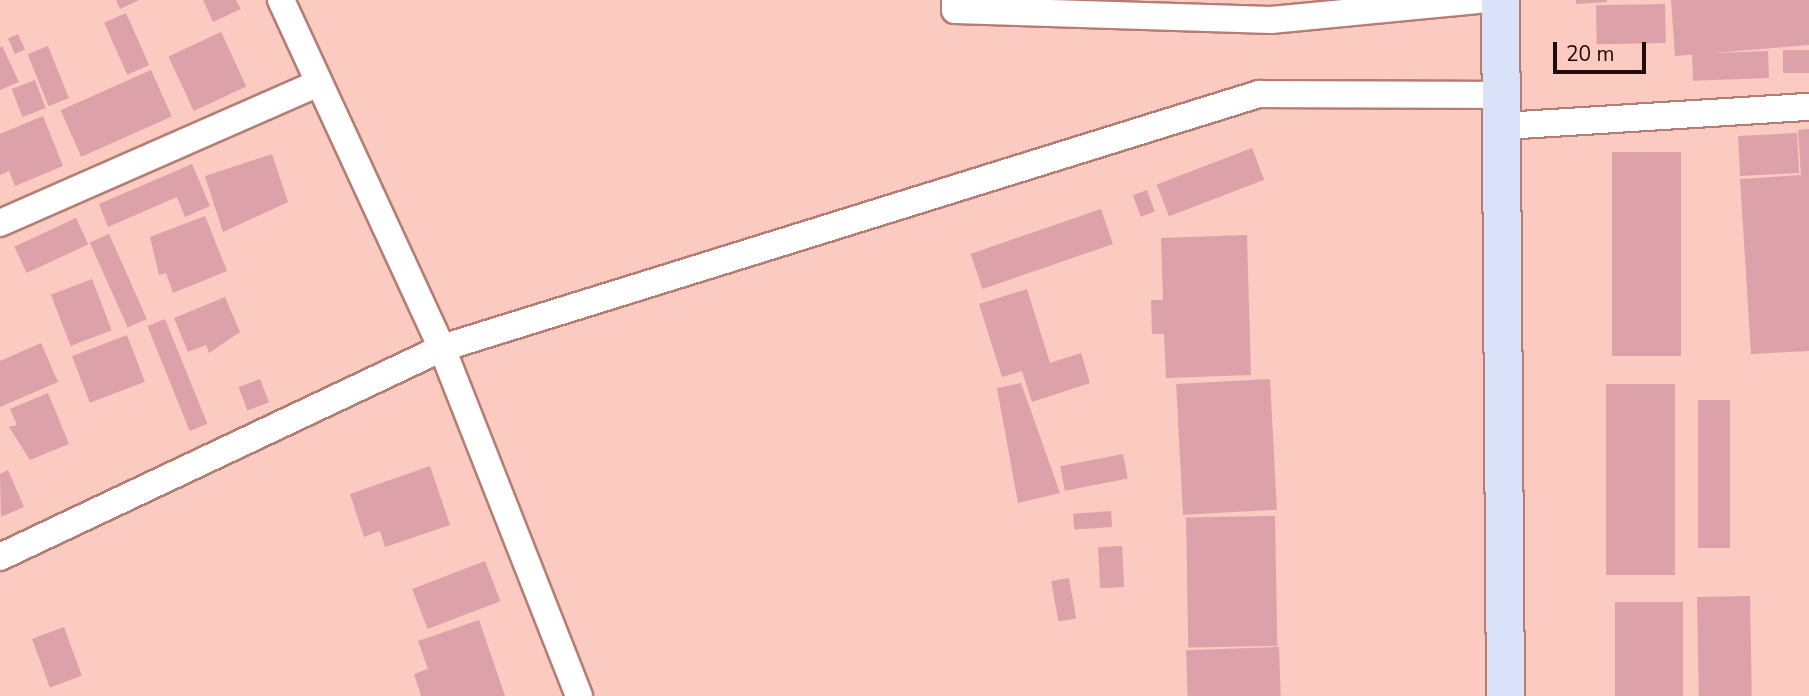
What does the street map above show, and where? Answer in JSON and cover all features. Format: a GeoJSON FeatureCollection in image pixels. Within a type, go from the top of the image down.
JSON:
{"type":"FeatureCollection","features":[{"type":"Feature","properties":{"kind":"main road"},"geometry":{"type":"LineString","coordinates":[[1500,0],[1503,111],[1505,696]]}},
{"type":"Feature","properties":{"kind":"street"},"geometry":{"type":"LineString","coordinates":[[281,0],[317,84],[442,348],[579,696]]}},
{"type":"Feature","properties":{"kind":"street"},"geometry":{"type":"LineString","coordinates":[[955,0],[955,10],[1271,20],[1400,4],[1478,0]]}},
{"type":"Feature","properties":{"kind":"street"},"geometry":{"type":"LineString","coordinates":[[0,223],[317,84]]}},
{"type":"Feature","properties":{"kind":"street"},"geometry":{"type":"LineString","coordinates":[[0,557],[442,348],[1259,94],[1503,111],[1809,107]]}},
{"type":"Feature","properties":{"kind":"building"},"geometry":{"type":"Polygon","coordinates":[[[116,0],[139,0],[120,9],[116,0]]]}},
{"type":"Feature","properties":{"kind":"building"},"geometry":{"type":"Polygon","coordinates":[[[203,0],[236,0],[241,9],[213,22],[203,0]]]}},
{"type":"Feature","properties":{"kind":"building"},"geometry":{"type":"Polygon","coordinates":[[[1576,0],[1607,0],[1607,2],[1576,4],[1576,0]]]}},
{"type":"Feature","properties":{"kind":"building"},"geometry":{"type":"Polygon","coordinates":[[[1671,0],[1809,0],[1809,45],[1675,56],[1671,0]]]}},
{"type":"Feature","properties":{"kind":"building"},"geometry":{"type":"Polygon","coordinates":[[[1665,4],[1666,43],[1597,44],[1596,5],[1665,4]]]}},
{"type":"Feature","properties":{"kind":"building"},"geometry":{"type":"Polygon","coordinates":[[[126,13],[149,65],[127,75],[104,23],[126,13]]]}},
{"type":"Feature","properties":{"kind":"building"},"geometry":{"type":"Polygon","coordinates":[[[221,32],[246,86],[194,111],[168,57],[221,32]]]}},
{"type":"Feature","properties":{"kind":"building"},"geometry":{"type":"Polygon","coordinates":[[[18,34],[25,50],[15,54],[8,38],[18,34]]]}},
{"type":"Feature","properties":{"kind":"building"},"geometry":{"type":"Polygon","coordinates":[[[2,46],[19,82],[0,90],[0,48],[2,46]]]}},
{"type":"Feature","properties":{"kind":"building"},"geometry":{"type":"Polygon","coordinates":[[[48,46],[69,98],[49,106],[28,54],[48,46]]]}},
{"type":"Feature","properties":{"kind":"building"},"geometry":{"type":"Polygon","coordinates":[[[1783,50],[1809,50],[1809,73],[1783,73],[1783,50]]]}},
{"type":"Feature","properties":{"kind":"building"},"geometry":{"type":"Polygon","coordinates":[[[1768,51],[1769,78],[1693,81],[1692,54],[1768,51]]]}},
{"type":"Feature","properties":{"kind":"building"},"geometry":{"type":"Polygon","coordinates":[[[151,70],[172,117],[81,157],[61,110],[151,70]]]}},
{"type":"Feature","properties":{"kind":"building"},"geometry":{"type":"Polygon","coordinates":[[[35,80],[46,108],[22,117],[12,89],[35,80]]]}},
{"type":"Feature","properties":{"kind":"building"},"geometry":{"type":"Polygon","coordinates":[[[43,116],[63,166],[15,186],[9,171],[0,175],[0,134],[43,116]]]}},
{"type":"Feature","properties":{"kind":"building"},"geometry":{"type":"Polygon","coordinates":[[[1809,129],[1809,351],[1751,354],[1740,179],[1801,175],[1798,130],[1809,129]]]}},
{"type":"Feature","properties":{"kind":"building"},"geometry":{"type":"Polygon","coordinates":[[[1797,133],[1799,173],[1740,176],[1738,136],[1797,133]]]}},
{"type":"Feature","properties":{"kind":"building"},"geometry":{"type":"Polygon","coordinates":[[[1252,148],[1264,180],[1169,216],[1157,185],[1252,148]]]}},
{"type":"Feature","properties":{"kind":"building"},"geometry":{"type":"Polygon","coordinates":[[[1612,152],[1681,152],[1681,356],[1612,356],[1612,152]]]}},
{"type":"Feature","properties":{"kind":"building"},"geometry":{"type":"Polygon","coordinates":[[[272,154],[288,202],[223,232],[205,176],[272,154]]]}},
{"type":"Feature","properties":{"kind":"building"},"geometry":{"type":"Polygon","coordinates":[[[192,164],[210,206],[185,217],[177,197],[108,227],[99,204],[192,164]]]}},
{"type":"Feature","properties":{"kind":"building"},"geometry":{"type":"Polygon","coordinates":[[[1147,190],[1155,212],[1141,217],[1133,195],[1147,190]]]}},
{"type":"Feature","properties":{"kind":"building"},"geometry":{"type":"Polygon","coordinates":[[[1101,209],[1113,244],[983,289],[971,254],[1101,209]]]}},
{"type":"Feature","properties":{"kind":"building"},"geometry":{"type":"Polygon","coordinates":[[[205,216],[227,271],[173,293],[166,273],[159,275],[150,237],[205,216]]]}},
{"type":"Feature","properties":{"kind":"building"},"geometry":{"type":"Polygon","coordinates":[[[76,218],[88,244],[27,273],[14,247],[76,218]]]}},
{"type":"Feature","properties":{"kind":"building"},"geometry":{"type":"Polygon","coordinates":[[[109,234],[147,319],[128,328],[90,243],[109,234]]]}},
{"type":"Feature","properties":{"kind":"building"},"geometry":{"type":"Polygon","coordinates":[[[1247,235],[1251,375],[1166,378],[1164,334],[1152,334],[1151,300],[1163,300],[1161,238],[1247,235]]]}},
{"type":"Feature","properties":{"kind":"building"},"geometry":{"type":"Polygon","coordinates":[[[92,279],[112,330],[71,346],[51,295],[92,279]]]}},
{"type":"Feature","properties":{"kind":"building"},"geometry":{"type":"Polygon","coordinates":[[[1027,289],[1050,363],[1081,353],[1090,383],[1032,402],[1022,371],[1002,377],[979,304],[1027,289]]]}},
{"type":"Feature","properties":{"kind":"building"},"geometry":{"type":"Polygon","coordinates":[[[225,297],[240,332],[209,353],[206,345],[188,352],[174,318],[225,297]]]}},
{"type":"Feature","properties":{"kind":"building"},"geometry":{"type":"Polygon","coordinates":[[[165,319],[207,424],[190,431],[147,326],[165,319]]]}},
{"type":"Feature","properties":{"kind":"building"},"geometry":{"type":"Polygon","coordinates":[[[127,335],[145,382],[90,403],[72,356],[127,335]]]}},
{"type":"Feature","properties":{"kind":"building"},"geometry":{"type":"Polygon","coordinates":[[[41,343],[58,382],[0,407],[0,361],[41,343]]]}},
{"type":"Feature","properties":{"kind":"building"},"geometry":{"type":"Polygon","coordinates":[[[260,379],[269,402],[247,411],[239,387],[260,379]]]}},
{"type":"Feature","properties":{"kind":"building"},"geometry":{"type":"Polygon","coordinates":[[[1270,379],[1277,510],[1183,515],[1176,384],[1270,379]]]}},
{"type":"Feature","properties":{"kind":"building"},"geometry":{"type":"Polygon","coordinates":[[[1021,383],[1060,493],[1018,503],[997,388],[1021,383]]]}},
{"type":"Feature","properties":{"kind":"building"},"geometry":{"type":"Polygon","coordinates":[[[1606,384],[1675,384],[1675,575],[1606,575],[1606,384]]]}},
{"type":"Feature","properties":{"kind":"building"},"geometry":{"type":"Polygon","coordinates":[[[48,393],[69,444],[30,460],[9,427],[17,425],[10,409],[48,393]]]}},
{"type":"Feature","properties":{"kind":"building"},"geometry":{"type":"Polygon","coordinates":[[[1698,400],[1730,400],[1730,548],[1698,548],[1698,400]]]}},
{"type":"Feature","properties":{"kind":"building"},"geometry":{"type":"Polygon","coordinates":[[[1123,454],[1128,479],[1065,491],[1060,466],[1123,454]]]}},
{"type":"Feature","properties":{"kind":"building"},"geometry":{"type":"Polygon","coordinates":[[[430,466],[450,525],[385,547],[380,531],[364,537],[350,494],[430,466]]]}},
{"type":"Feature","properties":{"kind":"building"},"geometry":{"type":"Polygon","coordinates":[[[8,470],[24,507],[1,517],[0,474],[8,470]]]}},
{"type":"Feature","properties":{"kind":"building"},"geometry":{"type":"Polygon","coordinates":[[[1111,511],[1112,527],[1074,530],[1073,514],[1111,511]]]}},
{"type":"Feature","properties":{"kind":"building"},"geometry":{"type":"Polygon","coordinates":[[[1275,516],[1277,646],[1188,648],[1186,518],[1275,516]]]}},
{"type":"Feature","properties":{"kind":"building"},"geometry":{"type":"Polygon","coordinates":[[[1122,546],[1124,587],[1100,588],[1098,547],[1122,546]]]}},
{"type":"Feature","properties":{"kind":"building"},"geometry":{"type":"Polygon","coordinates":[[[485,561],[500,601],[428,629],[412,589],[485,561]]]}},
{"type":"Feature","properties":{"kind":"building"},"geometry":{"type":"Polygon","coordinates":[[[1069,578],[1076,618],[1058,622],[1051,581],[1069,578]]]}},
{"type":"Feature","properties":{"kind":"building"},"geometry":{"type":"Polygon","coordinates":[[[1750,596],[1752,696],[1699,696],[1697,597],[1750,596]]]}},
{"type":"Feature","properties":{"kind":"building"},"geometry":{"type":"Polygon","coordinates":[[[1615,602],[1683,602],[1683,696],[1615,696],[1615,602]]]}},
{"type":"Feature","properties":{"kind":"building"},"geometry":{"type":"Polygon","coordinates":[[[479,620],[505,696],[421,696],[414,674],[428,669],[418,641],[479,620]]]}},
{"type":"Feature","properties":{"kind":"building"},"geometry":{"type":"Polygon","coordinates":[[[64,627],[82,676],[50,687],[32,639],[64,627]]]}},
{"type":"Feature","properties":{"kind":"building"},"geometry":{"type":"Polygon","coordinates":[[[1279,647],[1281,696],[1188,696],[1186,650],[1279,647]]]}}]}
